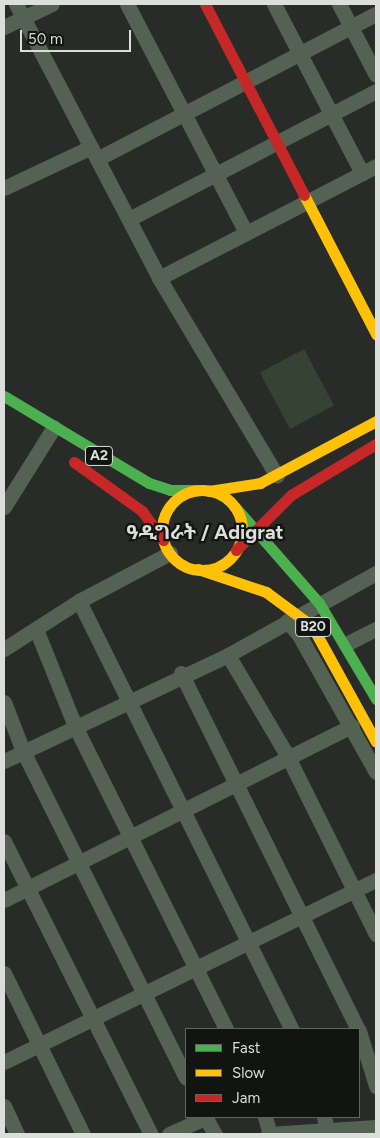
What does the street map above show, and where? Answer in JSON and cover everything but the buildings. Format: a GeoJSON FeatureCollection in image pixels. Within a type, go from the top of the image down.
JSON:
{"type":"FeatureCollection","features":[{"type":"Feature","properties":{"kind":"main road"},"geometry":{"type":"LineString","coordinates":[[205,4],[376,334]]}},
{"type":"Feature","properties":{"kind":"main road","name":"A2"},"geometry":{"type":"LineString","coordinates":[[4,396],[149,483],[170,490],[246,488],[277,476],[376,421]]}},
{"type":"Feature","properties":{"kind":"main road","name":"A2"},"geometry":{"type":"LineString","coordinates":[[39,440],[128,500],[182,564],[198,569]]}},
{"type":"Feature","properties":{"kind":"main road"},"geometry":{"type":"LineString","coordinates":[[198,569],[219,566],[291,495],[376,444]]}},
{"type":"Feature","properties":{"kind":"main road"},"geometry":{"type":"LineString","coordinates":[[206,490],[235,507],[242,529],[236,550]]}},
{"type":"Feature","properties":{"kind":"main road","name":"A2"},"geometry":{"type":"LineString","coordinates":[[166,546],[163,524],[170,506],[182,496],[206,490]]}},
{"type":"Feature","properties":{"kind":"main road","name":"B20"},"geometry":{"type":"LineString","coordinates":[[235,507],[319,602],[346,644],[376,699]]}},
{"type":"Feature","properties":{"kind":"main road","name":"B20"},"geometry":{"type":"LineString","coordinates":[[198,569],[266,592],[325,647],[376,742]]}},
{"type":"Feature","properties":{"kind":"street"},"geometry":{"type":"LineString","coordinates":[[16,4],[159,278],[277,476]]}},
{"type":"Feature","properties":{"kind":"street"},"geometry":{"type":"LineString","coordinates":[[4,28],[52,4]]}},
{"type":"Feature","properties":{"kind":"street"},"geometry":{"type":"LineString","coordinates":[[127,4],[246,233]]}},
{"type":"Feature","properties":{"kind":"street"},"geometry":{"type":"LineString","coordinates":[[274,4],[362,173]]}},
{"type":"Feature","properties":{"kind":"street"},"geometry":{"type":"LineString","coordinates":[[339,4],[376,75]]}},
{"type":"Feature","properties":{"kind":"street"},"geometry":{"type":"LineString","coordinates":[[4,188],[94,153],[184,114],[376,14]]}},
{"type":"Feature","properties":{"kind":"street"},"geometry":{"type":"LineString","coordinates":[[129,219],[376,91]]}},
{"type":"Feature","properties":{"kind":"street"},"geometry":{"type":"LineString","coordinates":[[159,278],[376,166]]}},
{"type":"Feature","properties":{"kind":"street"},"geometry":{"type":"LineString","coordinates":[[4,507],[8,485],[39,440],[54,427]]}},
{"type":"Feature","properties":{"kind":"street"},"geometry":{"type":"LineString","coordinates":[[4,648],[166,546]]}},
{"type":"Feature","properties":{"kind":"street"},"geometry":{"type":"LineString","coordinates":[[4,761],[180,673],[228,655],[319,602],[376,573]]}},
{"type":"Feature","properties":{"kind":"street"},"geometry":{"type":"LineString","coordinates":[[79,600],[290,1028]]}},
{"type":"Feature","properties":{"kind":"street"},"geometry":{"type":"LineString","coordinates":[[293,618],[376,772]]}},
{"type":"Feature","properties":{"kind":"street"},"geometry":{"type":"LineString","coordinates":[[36,629],[75,726],[226,1028]]}},
{"type":"Feature","properties":{"kind":"street"},"geometry":{"type":"LineString","coordinates":[[346,644],[376,629]]}},
{"type":"Feature","properties":{"kind":"street"},"geometry":{"type":"LineString","coordinates":[[228,655],[288,757],[376,934]]}},
{"type":"Feature","properties":{"kind":"street"},"geometry":{"type":"LineString","coordinates":[[180,673],[358,1028]]}},
{"type":"Feature","properties":{"kind":"street"},"geometry":{"type":"LineString","coordinates":[[4,702],[23,751],[185,1076]]}},
{"type":"Feature","properties":{"kind":"street"},"geometry":{"type":"LineString","coordinates":[[4,900],[352,726]]}},
{"type":"Feature","properties":{"kind":"street"},"geometry":{"type":"LineString","coordinates":[[4,841],[150,1134]]}},
{"type":"Feature","properties":{"kind":"street"},"geometry":{"type":"LineString","coordinates":[[4,1062],[354,889],[376,880]]}},
{"type":"Feature","properties":{"kind":"street"},"geometry":{"type":"LineString","coordinates":[[4,973],[83,1134]]}},
{"type":"Feature","properties":{"kind":"street"},"geometry":{"type":"LineString","coordinates":[[363,1038],[376,1086]]}},
{"type":"Feature","properties":{"kind":"street"},"geometry":{"type":"LineString","coordinates":[[4,1106],[17,1134]]}},
{"type":"Feature","properties":{"kind":"street"},"geometry":{"type":"LineString","coordinates":[[169,1134],[204,1118]]}},
{"type":"Feature","properties":{"kind":"street"},"geometry":{"type":"LineString","coordinates":[[207,1118],[215,1134]]}},
{"type":"Feature","properties":{"kind":"street"},"geometry":{"type":"LineString","coordinates":[[265,1118],[270,1134],[327,1127],[376,1127]]}},
{"type":"Feature","properties":{"kind":"traffic: fast"},"geometry":{"type":"LineString","coordinates":[[4,396],[149,483],[170,490],[197,490]]}},
{"type":"Feature","properties":{"kind":"traffic: fast"},"geometry":{"type":"LineString","coordinates":[[236,508],[319,603],[376,699]]}},
{"type":"Feature","properties":{"kind":"traffic: slow"},"geometry":{"type":"LineString","coordinates":[[304,195],[376,334]]}},
{"type":"Feature","properties":{"kind":"traffic: slow"},"geometry":{"type":"LineString","coordinates":[[209,491],[260,483],[376,421]]}},
{"type":"Feature","properties":{"kind":"traffic: slow"},"geometry":{"type":"LineString","coordinates":[[202,490],[217,493],[230,502],[239,515],[242,530],[239,545],[230,558],[217,567],[202,570],[187,567],[174,558],[165,545],[162,530],[165,515],[174,502],[187,493],[202,490]]}},
{"type":"Feature","properties":{"kind":"traffic: slow"},"geometry":{"type":"LineString","coordinates":[[198,569],[266,592],[312,626],[376,742]]}},
{"type":"Feature","properties":{"kind":"traffic: jam"},"geometry":{"type":"LineString","coordinates":[[205,4],[304,195]]}},
{"type":"Feature","properties":{"kind":"traffic: jam"},"geometry":{"type":"LineString","coordinates":[[236,550],[291,495],[376,444]]}},
{"type":"Feature","properties":{"kind":"traffic: jam"},"geometry":{"type":"LineString","coordinates":[[74,462],[142,511],[163,540]]}},
{"type":"Feature","properties":{"kind":"district","name":"ዓዲግራት / Adigrat"},"geometry":{"type":"Point","coordinates":[205,532]}}]}
